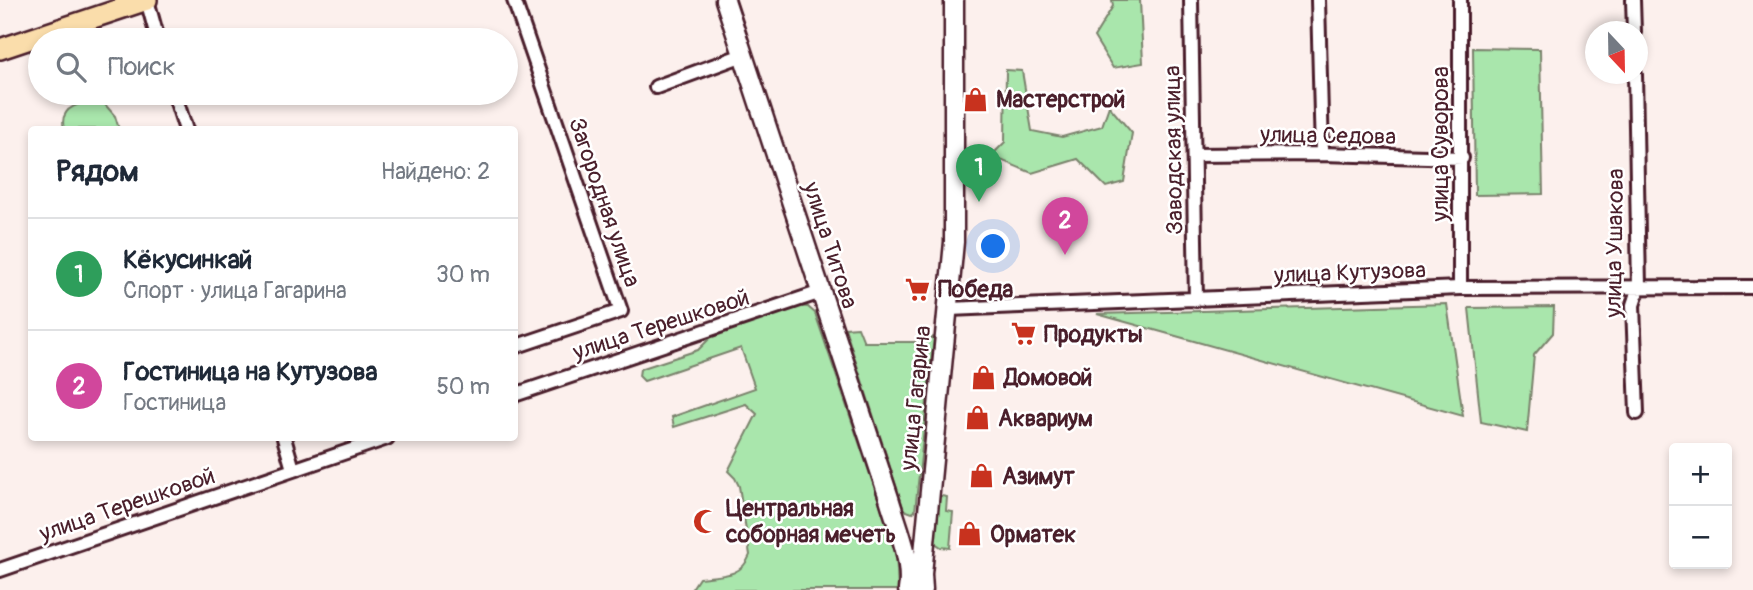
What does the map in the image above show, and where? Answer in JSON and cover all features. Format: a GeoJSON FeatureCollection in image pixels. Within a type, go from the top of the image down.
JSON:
{"type":"FeatureCollection","features":[{"type":"Feature","properties":{"kind":"main road"},"geometry":{"type":"LineString","coordinates":[[65,28],[147,0]]}},
{"type":"Feature","properties":{"kind":"main road","name":"улица Титова"},"geometry":{"type":"LineString","coordinates":[[725,0],[891,505],[908,564],[908,590]]}},
{"type":"Feature","properties":{"kind":"main road","name":"улица Гагарина"},"geometry":{"type":"LineString","coordinates":[[923,590],[924,552],[954,242],[954,0]]}},
{"type":"Feature","properties":{"kind":"main road"},"geometry":{"type":"LineString","coordinates":[[0,50],[28,40]]}},
{"type":"Feature","properties":{"kind":"main road"},"geometry":{"type":"LineString","coordinates":[[891,505],[905,519],[913,521],[928,509]]}},
{"type":"Feature","properties":{"kind":"main road"},"geometry":{"type":"LineString","coordinates":[[908,590],[924,552]]}},
{"type":"Feature","properties":{"kind":"street"},"geometry":{"type":"LineString","coordinates":[[147,0],[155,28]]}},
{"type":"Feature","properties":{"kind":"street","name":"Загородная улица"},"geometry":{"type":"LineString","coordinates":[[514,0],[621,311],[518,346]]}},
{"type":"Feature","properties":{"kind":"street","name":"Заводская улица"},"geometry":{"type":"LineString","coordinates":[[1191,0],[1196,300]]}},
{"type":"Feature","properties":{"kind":"street"},"geometry":{"type":"LineString","coordinates":[[1318,0],[1322,154]]}},
{"type":"Feature","properties":{"kind":"street","name":"улица Суворова"},"geometry":{"type":"LineString","coordinates":[[1460,0],[1460,289]]}},
{"type":"Feature","properties":{"kind":"street"},"geometry":{"type":"LineString","coordinates":[[1633,0],[1634,21]]}},
{"type":"Feature","properties":{"kind":"street"},"geometry":{"type":"LineString","coordinates":[[656,87],[743,55]]}},
{"type":"Feature","properties":{"kind":"street","name":"улица Ушакова"},"geometry":{"type":"LineString","coordinates":[[1635,84],[1639,287],[1633,305],[1637,413]]}},
{"type":"Feature","properties":{"kind":"street"},"geometry":{"type":"LineString","coordinates":[[178,105],[185,126]]}},
{"type":"Feature","properties":{"kind":"street","name":"улица Седова"},"geometry":{"type":"LineString","coordinates":[[1194,155],[1322,154],[1462,158]]}},
{"type":"Feature","properties":{"kind":"street","name":"улица Кутузова"},"geometry":{"type":"LineString","coordinates":[[948,309],[1460,289],[1753,286]]}},
{"type":"Feature","properties":{"kind":"street","name":"улица Терешковой"},"geometry":{"type":"LineString","coordinates":[[518,394],[821,292]]}},
{"type":"Feature","properties":{"kind":"street"},"geometry":{"type":"LineString","coordinates":[[285,441],[293,469]]}},
{"type":"Feature","properties":{"kind":"street","name":"улица Терешковой"},"geometry":{"type":"LineString","coordinates":[[0,570],[378,441]]}},
{"type":"Feature","properties":{"kind":"green space"},"geometry":{"type":"Polygon","coordinates":[[[1112,0],[1140,0],[1143,63],[1113,68],[1094,37],[1113,6],[1112,0]]]}},
{"type":"Feature","properties":{"kind":"green space"},"geometry":{"type":"Polygon","coordinates":[[[1473,48],[1540,49],[1543,194],[1475,195],[1473,48]]]}},
{"type":"Feature","properties":{"kind":"green space"},"geometry":{"type":"Polygon","coordinates":[[[1006,70],[1022,71],[1032,131],[1062,137],[1102,126],[1109,106],[1132,133],[1124,182],[1106,187],[1078,159],[1032,173],[991,156],[1005,142],[1006,70]]]}},
{"type":"Feature","properties":{"kind":"green space"},"geometry":{"type":"Polygon","coordinates":[[[105,105],[115,116],[118,126],[64,126],[65,115],[74,106],[105,105]]]}},
{"type":"Feature","properties":{"kind":"green space"},"geometry":{"type":"Polygon","coordinates":[[[1447,304],[1463,416],[1097,314],[1447,304]]]}},
{"type":"Feature","properties":{"kind":"green space"},"geometry":{"type":"Polygon","coordinates":[[[797,306],[808,307],[815,313],[896,551],[898,590],[691,590],[699,578],[736,572],[750,555],[739,486],[728,471],[757,414],[746,404],[674,427],[672,417],[755,388],[741,348],[644,381],[639,376],[640,369],[698,350],[712,336],[797,306]]]}},
{"type":"Feature","properties":{"kind":"green space"},"geometry":{"type":"Polygon","coordinates":[[[1554,307],[1553,333],[1534,355],[1527,432],[1481,422],[1469,308],[1554,307]]]}},
{"type":"Feature","properties":{"kind":"green space"},"geometry":{"type":"Polygon","coordinates":[[[858,327],[864,342],[920,342],[934,337],[915,511],[912,513],[904,510],[845,328],[858,327]]]}},
{"type":"Feature","properties":{"kind":"green space"},"geometry":{"type":"Polygon","coordinates":[[[936,495],[947,497],[946,511],[953,512],[950,548],[941,547],[932,541],[936,495]]]}},
{"type":"Feature","properties":{"kind":"place","name":"Мастерстрой"},"geometry":{"type":"Point","coordinates":[976,99]}},
{"type":"Feature","properties":{"kind":"place","name":"Кёкусинкай"},"geometry":{"type":"Point","coordinates":[979,202]}},
{"type":"Feature","properties":{"kind":"place","name":"Гостиница на Кутузова"},"geometry":{"type":"Point","coordinates":[1065,255]}},
{"type":"Feature","properties":{"kind":"place","name":"Победа"},"geometry":{"type":"Point","coordinates":[918,289]}},
{"type":"Feature","properties":{"kind":"place","name":"Продукты"},"geometry":{"type":"Point","coordinates":[1024,334]}},
{"type":"Feature","properties":{"kind":"place","name":"Домовой"},"geometry":{"type":"Point","coordinates":[984,377]}},
{"type":"Feature","properties":{"kind":"place","name":"Аквариум"},"geometry":{"type":"Point","coordinates":[978,418]}},
{"type":"Feature","properties":{"kind":"place","name":"Азимут"},"geometry":{"type":"Point","coordinates":[982,476]}},
{"type":"Feature","properties":{"kind":"place","name":"Центральная соборная мечеть"},"geometry":{"type":"Point","coordinates":[706,521]}},
{"type":"Feature","properties":{"kind":"place","name":"Орматек"},"geometry":{"type":"Point","coordinates":[970,534]}}]}
